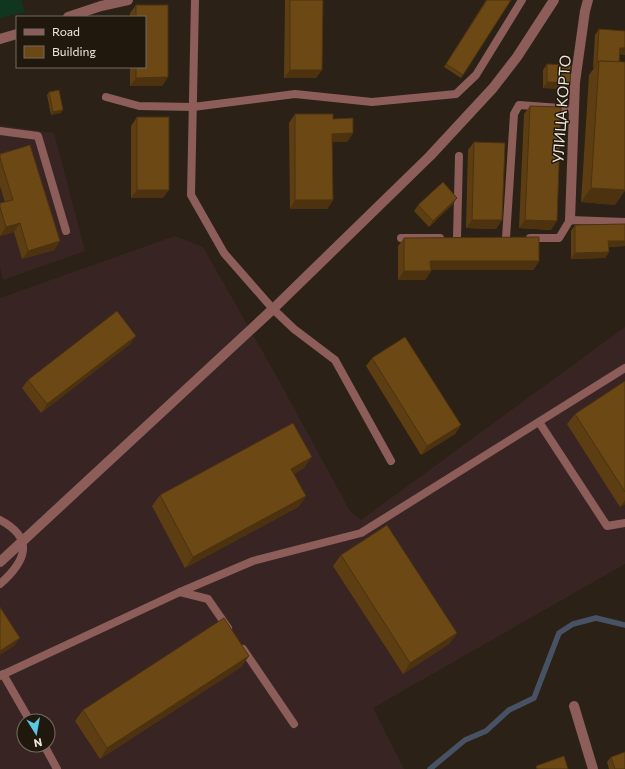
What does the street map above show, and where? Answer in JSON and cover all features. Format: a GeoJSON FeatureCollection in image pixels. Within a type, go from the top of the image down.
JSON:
{"type":"FeatureCollection","features":[{"type":"Feature","properties":{"kind":"street"},"geometry":{"type":"LineString","coordinates":[[71,16],[100,6],[128,0]]}},
{"type":"Feature","properties":{"kind":"street"},"geometry":{"type":"LineString","coordinates":[[0,562],[273,309],[430,156],[493,88],[517,57],[554,0]]}},
{"type":"Feature","properties":{"kind":"street","name":"УЛИЦА КОРТО"},"geometry":{"type":"LineString","coordinates":[[570,220],[577,66],[588,0]]}},
{"type":"Feature","properties":{"kind":"street"},"geometry":{"type":"LineString","coordinates":[[0,39],[16,34]]}},
{"type":"Feature","properties":{"kind":"street"},"geometry":{"type":"LineString","coordinates":[[574,706],[593,769]]}},
{"type":"Feature","properties":{"kind":"lane"},"geometry":{"type":"LineString","coordinates":[[195,0],[192,195],[224,253],[273,309],[294,329],[335,360],[391,461]]}},
{"type":"Feature","properties":{"kind":"lane"},"geometry":{"type":"LineString","coordinates":[[106,97],[139,106],[193,107],[295,94],[372,102],[456,94],[476,76],[522,0]]}},
{"type":"Feature","properties":{"kind":"lane"},"geometry":{"type":"LineString","coordinates":[[574,109],[519,105],[514,114],[510,238],[559,238],[570,220],[625,222]]}},
{"type":"Feature","properties":{"kind":"lane"},"geometry":{"type":"LineString","coordinates":[[0,131],[38,136],[66,231]]}},
{"type":"Feature","properties":{"kind":"lane"},"geometry":{"type":"LineString","coordinates":[[401,238],[461,238],[458,156]]}},
{"type":"Feature","properties":{"kind":"lane"},"geometry":{"type":"LineString","coordinates":[[25,713],[2,675],[180,592],[253,561],[361,533],[625,368]]}},
{"type":"Feature","properties":{"kind":"lane"},"geometry":{"type":"LineString","coordinates":[[539,422],[607,526],[625,523]]}},
{"type":"Feature","properties":{"kind":"lane"},"geometry":{"type":"LineString","coordinates":[[0,520],[16,532],[23,542],[24,553],[20,564],[0,584]]}},
{"type":"Feature","properties":{"kind":"lane"},"geometry":{"type":"LineString","coordinates":[[180,592],[208,599],[294,724]]}},
{"type":"Feature","properties":{"kind":"lane"},"geometry":{"type":"LineString","coordinates":[[49,753],[58,769]]}},
{"type":"Feature","properties":{"kind":"shaded area"},"geometry":{"type":"Polygon","coordinates":[[[0,125],[54,133],[85,251],[3,280],[0,266],[0,125]]]}},
{"type":"Feature","properties":{"kind":"shaded area"},"geometry":{"type":"Polygon","coordinates":[[[175,236],[203,247],[272,368],[350,511],[361,520],[625,327],[625,564],[373,708],[404,769],[0,769],[0,298],[175,236]]]}},
{"type":"Feature","properties":{"kind":"green space"},"geometry":{"type":"Polygon","coordinates":[[[0,0],[21,0],[25,12],[0,18],[0,0]]]}},
{"type":"Feature","properties":{"kind":"building"},"geometry":{"type":"Polygon","coordinates":[[[290,0],[323,0],[322,70],[290,70],[290,0]]]}},
{"type":"Feature","properties":{"kind":"building"},"geometry":{"type":"Polygon","coordinates":[[[487,0],[511,0],[463,75],[446,64],[487,0]]]}},
{"type":"Feature","properties":{"kind":"building"},"geometry":{"type":"Polygon","coordinates":[[[136,5],[168,5],[168,77],[136,78],[136,68],[146,68],[146,16],[136,16],[136,5]]]}},
{"type":"Feature","properties":{"kind":"building"},"geometry":{"type":"Polygon","coordinates":[[[599,29],[625,31],[625,48],[620,48],[619,62],[597,62],[599,29]]]}},
{"type":"Feature","properties":{"kind":"building"},"geometry":{"type":"Polygon","coordinates":[[[599,61],[625,62],[625,190],[591,188],[599,61]]]}},
{"type":"Feature","properties":{"kind":"building"},"geometry":{"type":"Polygon","coordinates":[[[547,64],[571,65],[570,83],[547,82],[547,64]]]}},
{"type":"Feature","properties":{"kind":"building"},"geometry":{"type":"Polygon","coordinates":[[[59,90],[63,110],[53,112],[49,92],[59,90]]]}},
{"type":"Feature","properties":{"kind":"building"},"geometry":{"type":"Polygon","coordinates":[[[530,106],[561,107],[557,221],[525,220],[530,106]]]}},
{"type":"Feature","properties":{"kind":"building"},"geometry":{"type":"Polygon","coordinates":[[[295,114],[333,114],[333,119],[353,118],[353,133],[332,134],[333,200],[295,200],[295,114]]]}},
{"type":"Feature","properties":{"kind":"building"},"geometry":{"type":"Polygon","coordinates":[[[137,117],[169,117],[169,190],[137,190],[137,117]]]}},
{"type":"Feature","properties":{"kind":"building"},"geometry":{"type":"Polygon","coordinates":[[[474,142],[505,143],[502,220],[472,220],[474,142]]]}},
{"type":"Feature","properties":{"kind":"building"},"geometry":{"type":"Polygon","coordinates":[[[30,145],[60,241],[28,251],[20,223],[6,227],[0,207],[0,203],[13,200],[0,154],[30,145]]]}},
{"type":"Feature","properties":{"kind":"building"},"geometry":{"type":"Polygon","coordinates":[[[443,182],[457,198],[433,221],[418,205],[443,182]]]}},
{"type":"Feature","properties":{"kind":"building"},"geometry":{"type":"Polygon","coordinates":[[[625,224],[625,241],[608,241],[609,252],[575,253],[575,225],[625,224]]]}},
{"type":"Feature","properties":{"kind":"building"},"geometry":{"type":"Polygon","coordinates":[[[539,237],[539,261],[430,261],[431,271],[404,271],[404,238],[539,237]]]}},
{"type":"Feature","properties":{"kind":"building"},"geometry":{"type":"Polygon","coordinates":[[[117,311],[136,336],[47,404],[28,380],[117,311]]]}},
{"type":"Feature","properties":{"kind":"building"},"geometry":{"type":"Polygon","coordinates":[[[405,337],[461,425],[427,446],[372,358],[405,337]]]}},
{"type":"Feature","properties":{"kind":"building"},"geometry":{"type":"Polygon","coordinates":[[[625,381],[625,492],[575,414],[625,381]]]}},
{"type":"Feature","properties":{"kind":"building"},"geometry":{"type":"Polygon","coordinates":[[[293,423],[312,457],[291,469],[306,496],[193,557],[160,495],[293,423]]]}},
{"type":"Feature","properties":{"kind":"building"},"geometry":{"type":"Polygon","coordinates":[[[387,525],[457,633],[410,663],[341,555],[387,525]]]}},
{"type":"Feature","properties":{"kind":"building"},"geometry":{"type":"Polygon","coordinates":[[[0,607],[20,638],[0,651],[0,607]]]}},
{"type":"Feature","properties":{"kind":"building"},"geometry":{"type":"Polygon","coordinates":[[[224,618],[249,656],[107,748],[83,710],[224,618]]]}},
{"type":"Feature","properties":{"kind":"building"},"geometry":{"type":"Polygon","coordinates":[[[625,752],[625,769],[615,769],[611,757],[625,752]]]}},
{"type":"Feature","properties":{"kind":"building"},"geometry":{"type":"Polygon","coordinates":[[[564,756],[568,769],[537,769],[536,766],[564,756]]]}},
{"type":"Feature","properties":{"kind":"waterway"},"geometry":{"type":"LineString","coordinates":[[430,769],[465,740],[486,731],[509,710],[534,698],[559,633],[573,624],[596,618],[625,625]]}}]}
